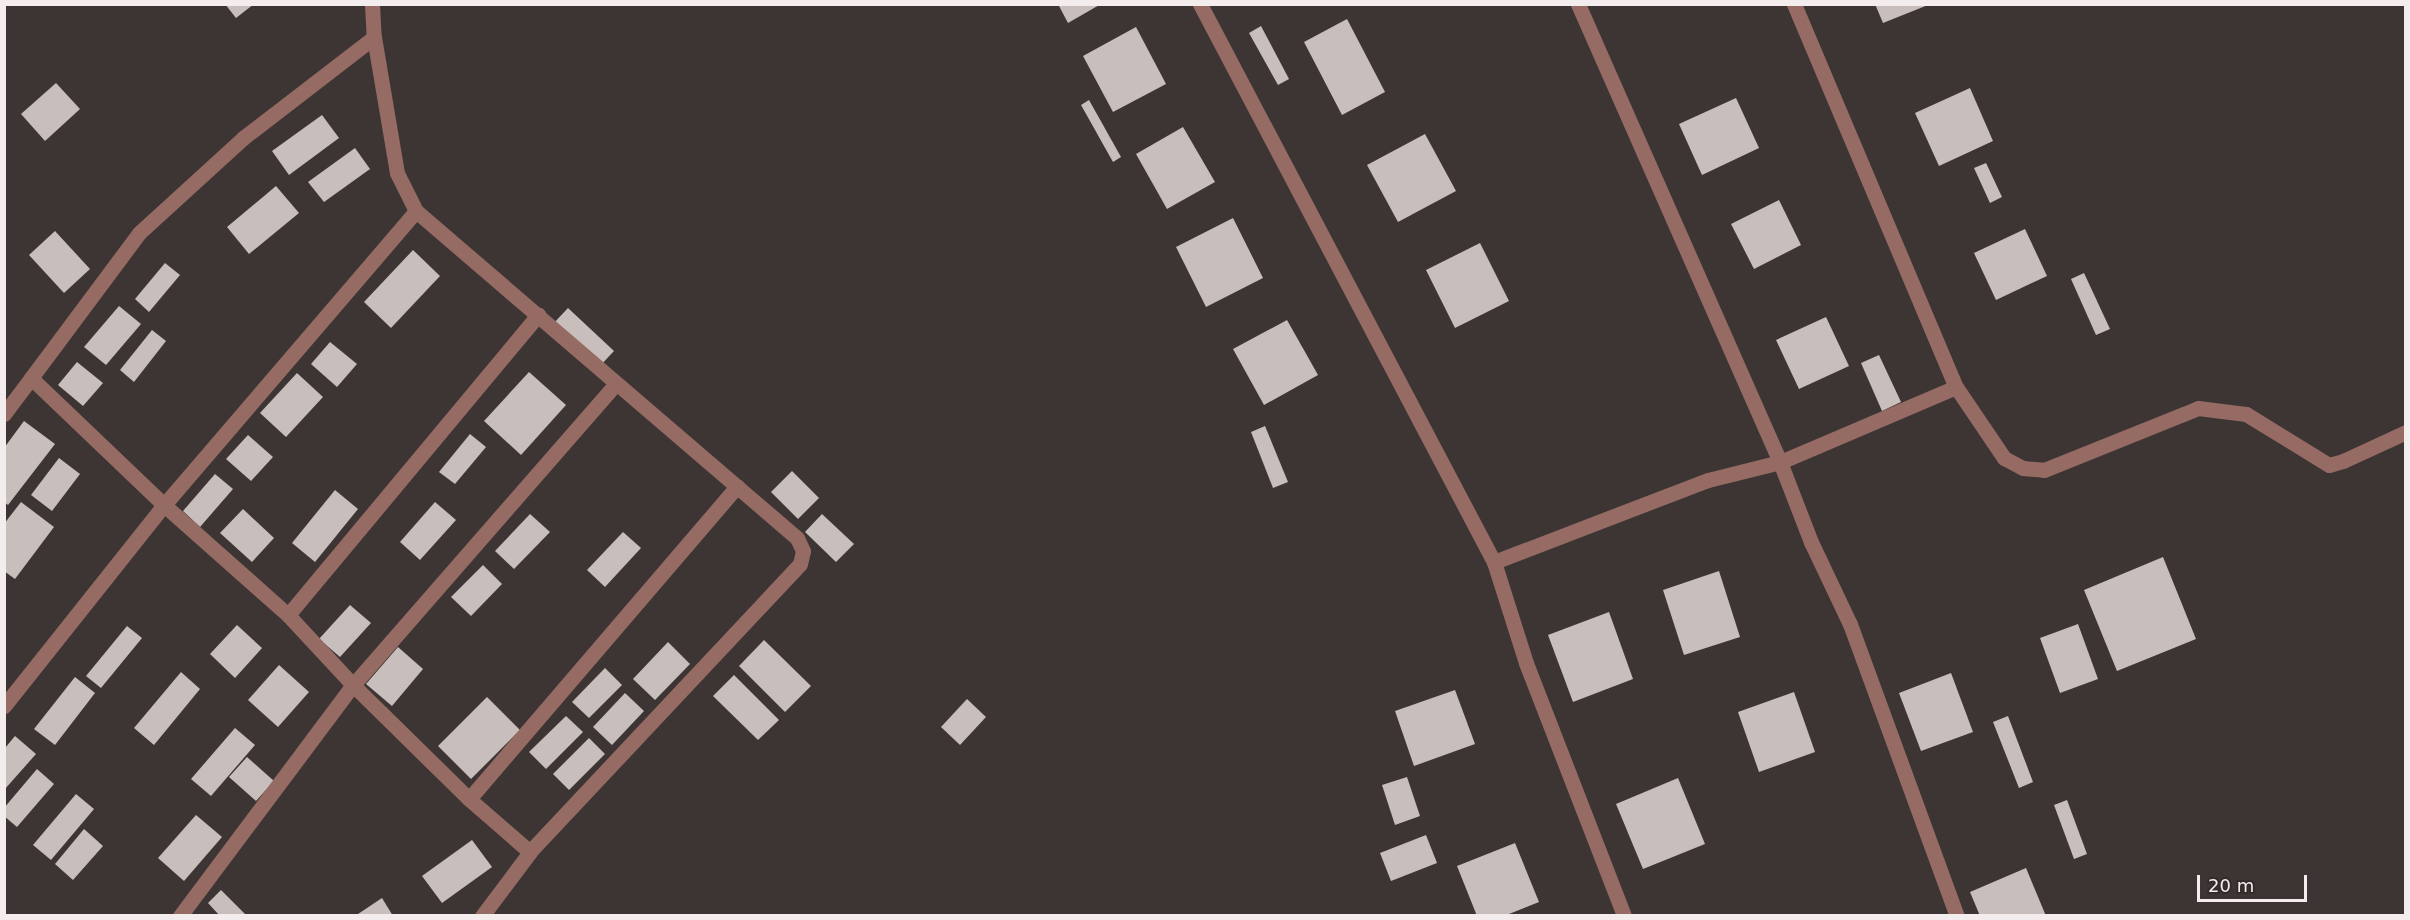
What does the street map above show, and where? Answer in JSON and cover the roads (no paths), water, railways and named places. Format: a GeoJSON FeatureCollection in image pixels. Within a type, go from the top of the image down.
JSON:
{"type":"FeatureCollection","features":[{"type":"Feature","properties":{"kind":"street"},"geometry":{"type":"LineString","coordinates":[[372,4],[374,37],[397,173],[416,211],[797,538],[803,551],[800,564],[530,852],[482,915]]}},
{"type":"Feature","properties":{"kind":"street"},"geometry":{"type":"LineString","coordinates":[[1200,4],[1494,562],[1526,663],[1624,915]]}},
{"type":"Feature","properties":{"kind":"street"},"geometry":{"type":"LineString","coordinates":[[1578,4],[1780,462],[1811,542],[1850,624],[1957,915]]}},
{"type":"Feature","properties":{"kind":"street"},"geometry":{"type":"LineString","coordinates":[[1794,4],[1956,387],[2004,458],[2023,468],[2044,471],[2198,408],[2246,414],[2329,465],[2343,461],[2406,432]]}},
{"type":"Feature","properties":{"kind":"street"},"geometry":{"type":"LineString","coordinates":[[4,414],[139,233],[243,138],[374,37]]}},
{"type":"Feature","properties":{"kind":"street"},"geometry":{"type":"LineString","coordinates":[[4,706],[164,505],[416,211]]}},
{"type":"Feature","properties":{"kind":"street"},"geometry":{"type":"LineString","coordinates":[[288,615],[538,315]]}},
{"type":"Feature","properties":{"kind":"street"},"geometry":{"type":"LineString","coordinates":[[31,378],[164,505],[288,615],[353,686],[469,799],[530,852]]}},
{"type":"Feature","properties":{"kind":"street"},"geometry":{"type":"LineString","coordinates":[[180,915],[353,686],[616,382]]}},
{"type":"Feature","properties":{"kind":"street"},"geometry":{"type":"LineString","coordinates":[[1494,562],[1708,480],[1780,462],[1956,387]]}},
{"type":"Feature","properties":{"kind":"street"},"geometry":{"type":"LineString","coordinates":[[469,799],[736,486]]}}]}
